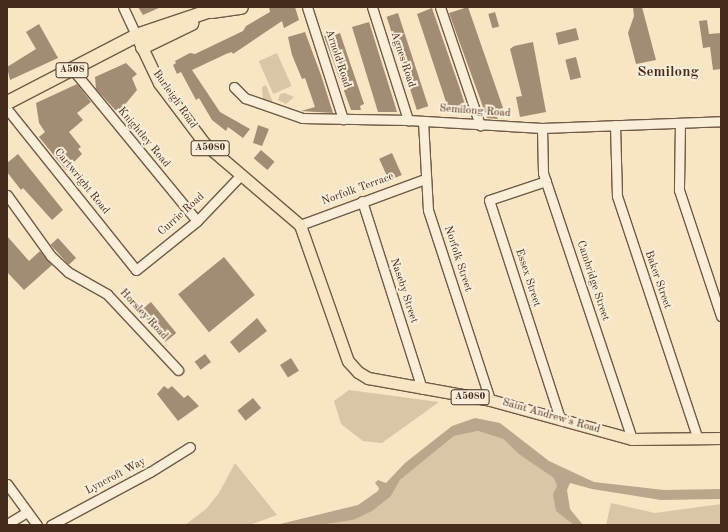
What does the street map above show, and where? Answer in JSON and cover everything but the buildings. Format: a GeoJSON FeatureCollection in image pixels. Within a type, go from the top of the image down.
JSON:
{"type":"FeatureCollection","features":[{"type":"Feature","properties":{"kind":"highway","name":"A508"},"geometry":{"type":"LineString","coordinates":[[7,102],[73,70],[216,8],[241,7]]}},
{"type":"Feature","properties":{"kind":"main road","name":"Burleigh Road"},"geometry":{"type":"LineString","coordinates":[[139,41],[159,83],[205,144],[300,225],[307,241]]}},
{"type":"Feature","properties":{"kind":"main road","name":"Saint Andrew's Road"},"geometry":{"type":"LineString","coordinates":[[307,241],[352,367],[368,378],[422,389],[490,400],[632,439],[721,438]]}},
{"type":"Feature","properties":{"kind":"street"},"geometry":{"type":"LineString","coordinates":[[123,7],[139,41]]}},
{"type":"Feature","properties":{"kind":"street","name":"Arnold Road"},"geometry":{"type":"LineString","coordinates":[[307,7],[343,119]]}},
{"type":"Feature","properties":{"kind":"street","name":"Agnes Road"},"geometry":{"type":"LineString","coordinates":[[372,7],[408,120]]}},
{"type":"Feature","properties":{"kind":"street"},"geometry":{"type":"LineString","coordinates":[[440,7],[480,125]]}},
{"type":"Feature","properties":{"kind":"street","name":"Knightley Road"},"geometry":{"type":"LineString","coordinates":[[73,70],[196,220]]}},
{"type":"Feature","properties":{"kind":"street","name":"Semilong Road"},"geometry":{"type":"LineString","coordinates":[[234,87],[245,98],[302,118],[408,120],[542,128],[721,121]]}},
{"type":"Feature","properties":{"kind":"street","name":"Cartwright Road"},"geometry":{"type":"LineString","coordinates":[[7,109],[136,270]]}},
{"type":"Feature","properties":{"kind":"street","name":"Norfolk Street"},"geometry":{"type":"LineString","coordinates":[[423,121],[425,179],[428,210],[490,400]]}},
{"type":"Feature","properties":{"kind":"street"},"geometry":{"type":"LineString","coordinates":[[680,123],[679,190],[721,316]]}},
{"type":"Feature","properties":{"kind":"street","name":"Baker Street"},"geometry":{"type":"LineString","coordinates":[[615,125],[617,196],[698,439]]}},
{"type":"Feature","properties":{"kind":"street","name":"Cambridge Street"},"geometry":{"type":"LineString","coordinates":[[542,128],[546,181],[632,439]]}},
{"type":"Feature","properties":{"kind":"street","name":"Currie Road"},"geometry":{"type":"LineString","coordinates":[[136,270],[196,220],[241,175]]}},
{"type":"Feature","properties":{"kind":"street","name":"Norfolk Terrace"},"geometry":{"type":"LineString","coordinates":[[300,225],[425,179]]}},
{"type":"Feature","properties":{"kind":"street","name":"Essex Street"},"geometry":{"type":"LineString","coordinates":[[546,181],[489,200],[560,419]]}},
{"type":"Feature","properties":{"kind":"street","name":"Horsley Road"},"geometry":{"type":"LineString","coordinates":[[7,195],[51,256],[68,272],[107,294],[178,370]]}},
{"type":"Feature","properties":{"kind":"street","name":"Naseby Street"},"geometry":{"type":"LineString","coordinates":[[362,201],[422,389]]}},
{"type":"Feature","properties":{"kind":"street","name":"Lyncroft Way"},"geometry":{"type":"LineString","coordinates":[[51,525],[150,472],[190,447]]}},
{"type":"Feature","properties":{"kind":"street"},"geometry":{"type":"LineString","coordinates":[[7,484],[37,525]]}},
{"type":"Feature","properties":{"kind":"street"},"geometry":{"type":"LineString","coordinates":[[7,524],[28,512]]}},
{"type":"Feature","properties":{"kind":"shaded area"},"geometry":{"type":"Polygon","coordinates":[[[277,53],[292,86],[273,94],[259,61],[277,53]]]}},
{"type":"Feature","properties":{"kind":"shaded area"},"geometry":{"type":"Polygon","coordinates":[[[266,85],[274,105],[263,102],[262,87],[266,85]]]}},
{"type":"Feature","properties":{"kind":"shaded area"},"geometry":{"type":"Polygon","coordinates":[[[285,93],[294,97],[286,104],[278,100],[280,94],[285,93]]]}},
{"type":"Feature","properties":{"kind":"shaded area"},"geometry":{"type":"Polygon","coordinates":[[[349,390],[439,402],[382,443],[363,441],[341,424],[334,401],[349,390]]]}},
{"type":"Feature","properties":{"kind":"shaded area"},"geometry":{"type":"Polygon","coordinates":[[[475,418],[500,423],[549,461],[594,482],[664,490],[721,489],[721,499],[661,500],[592,489],[570,483],[567,490],[570,509],[583,525],[574,525],[556,511],[553,494],[557,486],[554,478],[520,455],[503,439],[478,431],[454,436],[400,480],[391,496],[372,511],[353,520],[321,525],[276,525],[358,505],[378,491],[379,488],[375,483],[378,480],[386,483],[405,463],[452,426],[475,418]]]}},
{"type":"Feature","properties":{"kind":"shaded area"},"geometry":{"type":"Polygon","coordinates":[[[478,431],[503,439],[520,455],[555,478],[564,515],[574,525],[321,525],[353,520],[391,496],[400,480],[454,436],[478,431]]]}},
{"type":"Feature","properties":{"kind":"shaded area"},"geometry":{"type":"Polygon","coordinates":[[[235,463],[277,515],[250,525],[185,525],[206,509],[219,493],[235,463]]]}},
{"type":"Feature","properties":{"kind":"shaded area"},"geometry":{"type":"Polygon","coordinates":[[[611,503],[655,513],[721,504],[721,525],[606,525],[611,503]]]}},
{"type":"Feature","properties":{"kind":"district","name":"Semilong"},"geometry":{"type":"Point","coordinates":[668,73]}}]}
